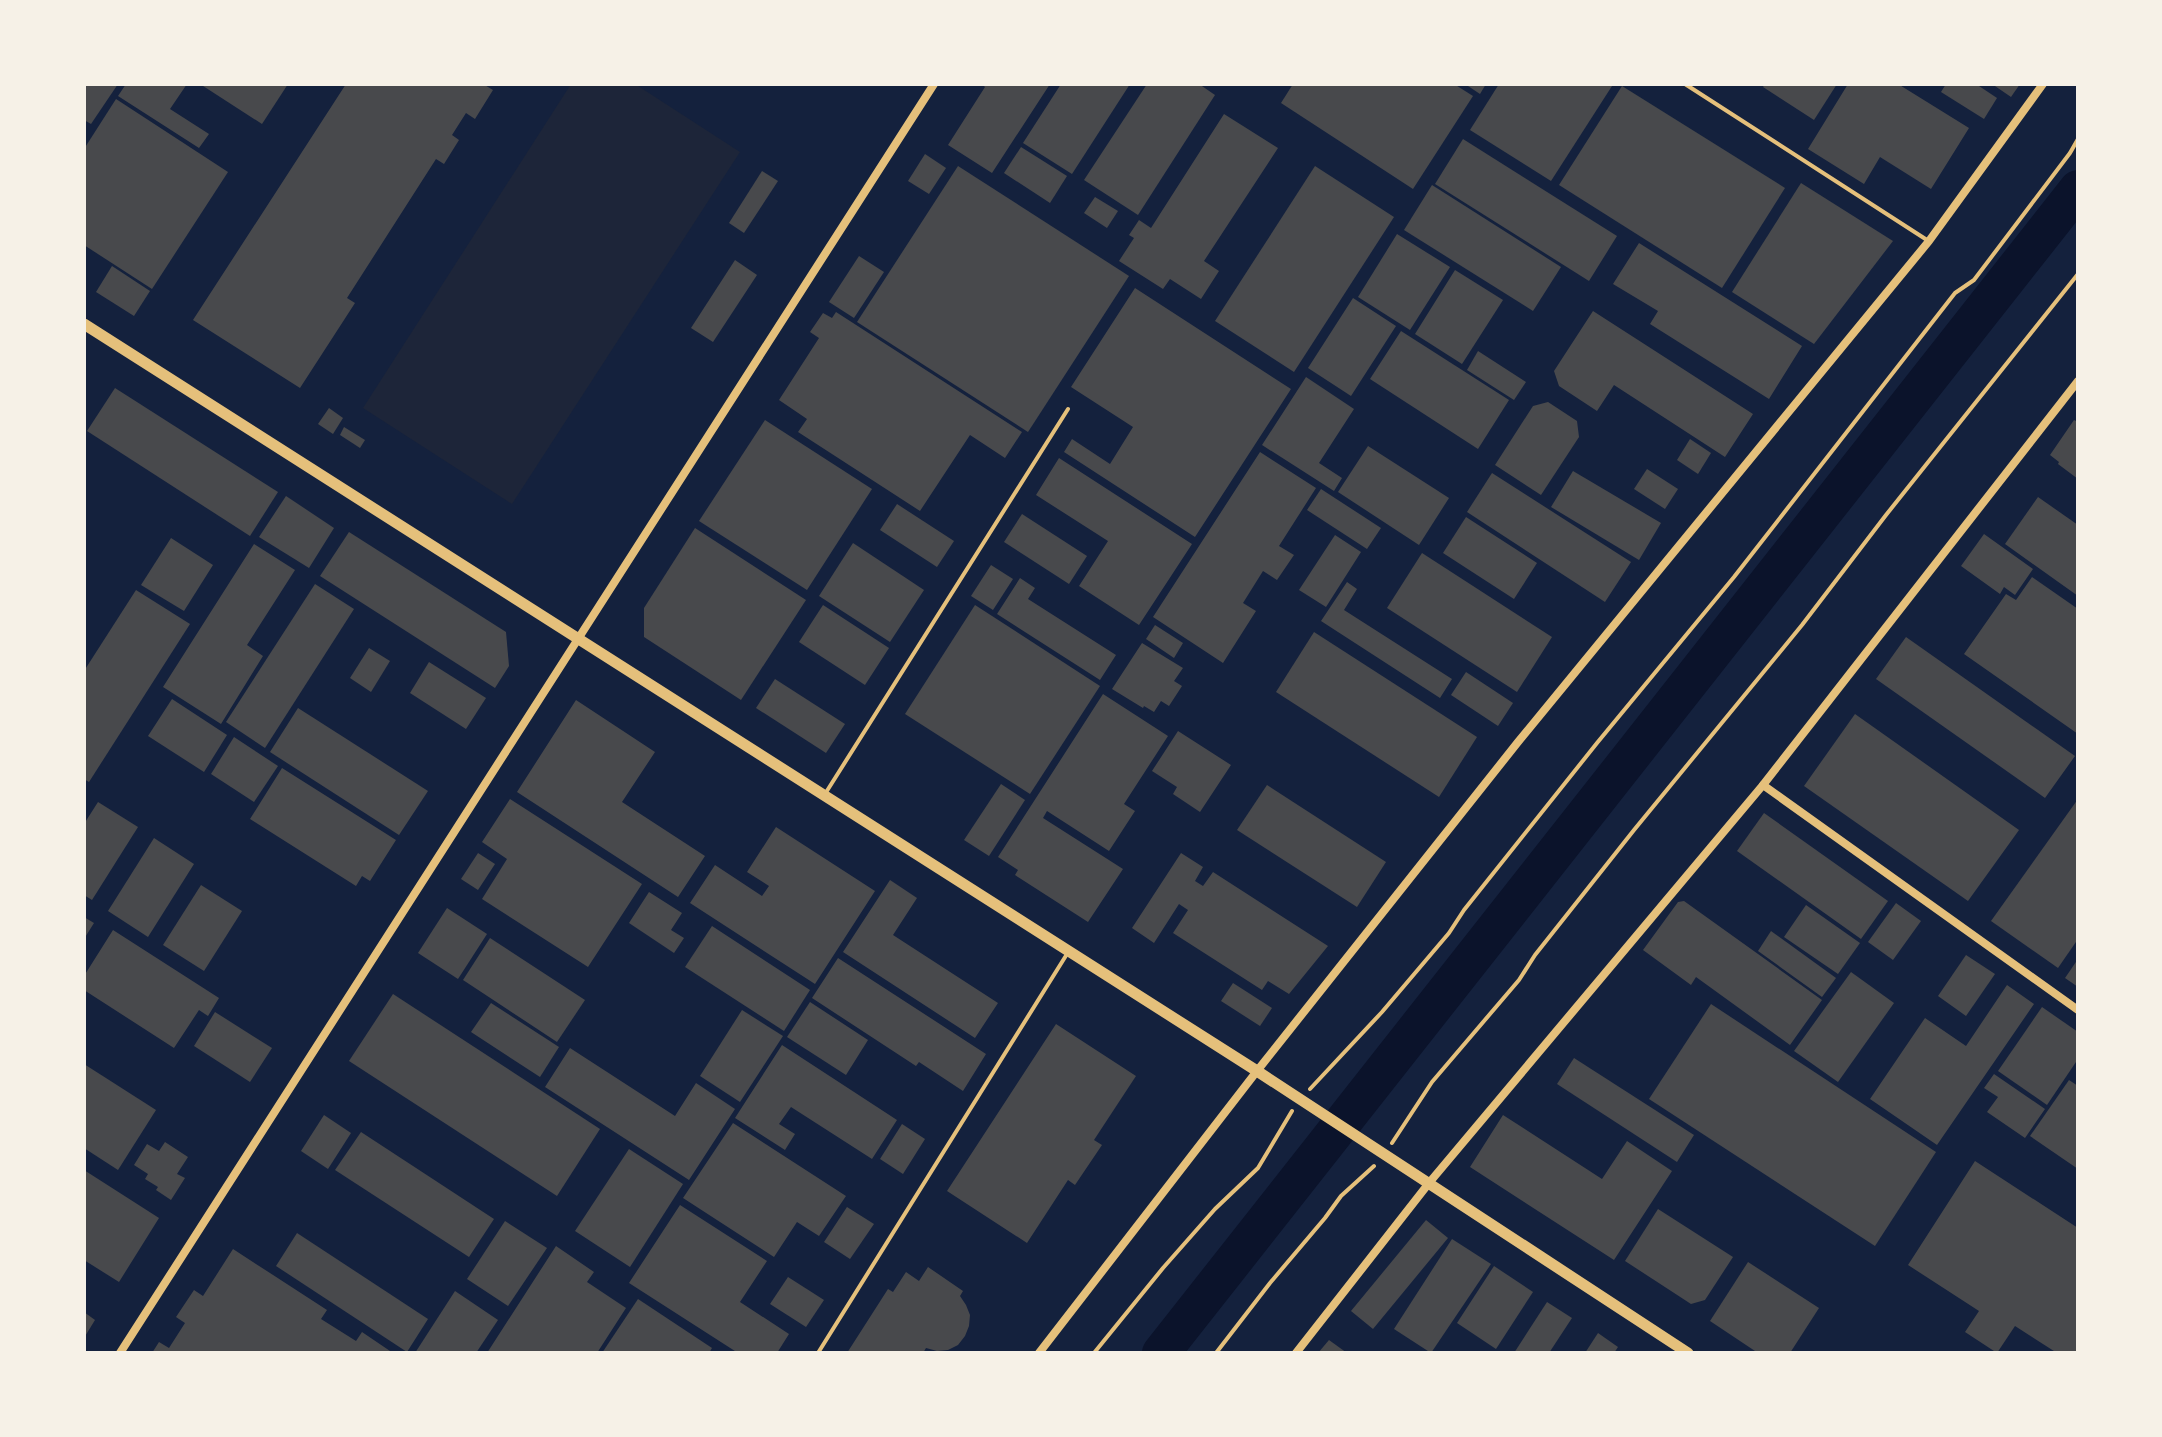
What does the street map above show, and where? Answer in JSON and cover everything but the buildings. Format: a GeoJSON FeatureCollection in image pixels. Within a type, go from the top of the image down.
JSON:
{"type":"FeatureCollection","features":[{"type":"Feature","properties":{"kind":"street"},"geometry":{"type":"LineString","coordinates":[[120,1353],[934,84]]}},
{"type":"Feature","properties":{"kind":"street"},"geometry":{"type":"LineString","coordinates":[[1039,1353],[1257,1071],[1518,742],[1929,241],[2043,84]]}},
{"type":"Feature","properties":{"kind":"street"},"geometry":{"type":"LineString","coordinates":[[84,324],[1257,1071],[1688,1353]]}},
{"type":"Feature","properties":{"kind":"street"},"geometry":{"type":"LineString","coordinates":[[1296,1353],[1429,1183],[1763,785],[2078,381]]}},
{"type":"Feature","properties":{"kind":"street"},"geometry":{"type":"LineString","coordinates":[[1763,785],[2078,1010]]}},
{"type":"Feature","properties":{"kind":"lane"},"geometry":{"type":"LineString","coordinates":[[1685,84],[1929,241]]}},
{"type":"Feature","properties":{"kind":"lane"},"geometry":{"type":"LineString","coordinates":[[824,796],[1068,409]]}},
{"type":"Feature","properties":{"kind":"lane"},"geometry":{"type":"LineString","coordinates":[[818,1353],[1069,952]]}},
{"type":"Feature","properties":{"kind":"path"},"geometry":{"type":"LineString","coordinates":[[1307,1092],[1356,1042],[1449,933],[1565,783],[1734,577],[1955,293],[1974,280],[1982,270],[2078,139]]}},
{"type":"Feature","properties":{"kind":"path"},"geometry":{"type":"LineString","coordinates":[[1388,1149],[1432,1082],[1519,980],[1535,955],[1802,625],[2078,274]]}},
{"type":"Feature","properties":{"kind":"path"},"geometry":{"type":"LineString","coordinates":[[1094,1353],[1215,1209],[1258,1168],[1294,1108]]}},
{"type":"Feature","properties":{"kind":"path"},"geometry":{"type":"LineString","coordinates":[[1216,1353],[1341,1196],[1377,1163]]}},
{"type":"Feature","properties":{"kind":"shaded area"},"geometry":{"type":"Polygon","coordinates":[[[571,84],[635,84],[740,152],[512,504],[363,408],[571,84]]]}},
{"type":"Feature","properties":{"kind":"waterway"},"geometry":{"type":"LineString","coordinates":[[1161,1353],[2078,189]]}}]}
